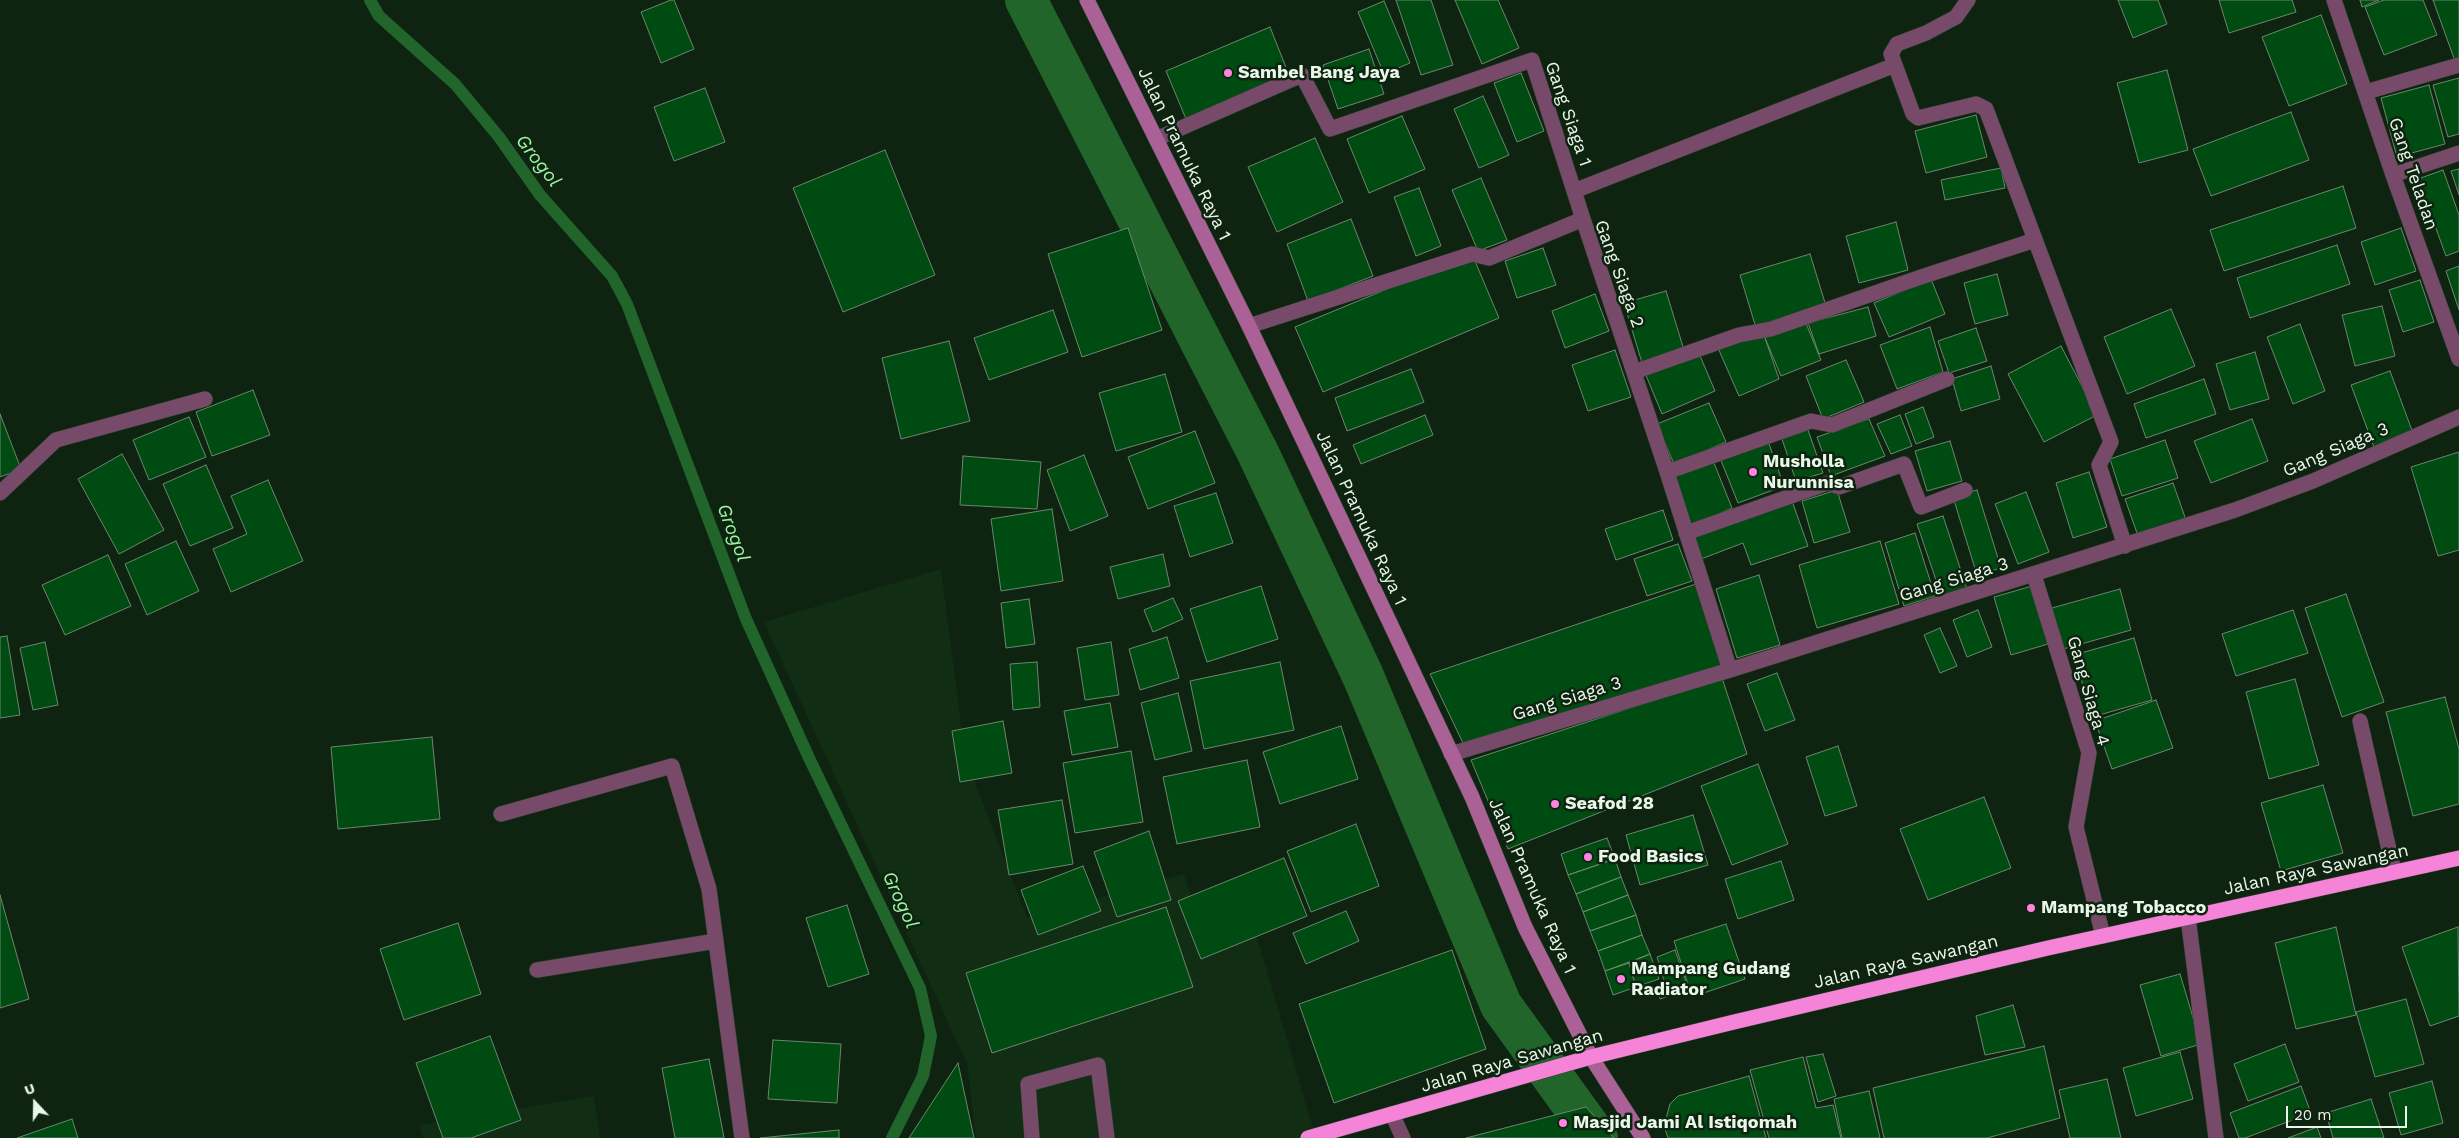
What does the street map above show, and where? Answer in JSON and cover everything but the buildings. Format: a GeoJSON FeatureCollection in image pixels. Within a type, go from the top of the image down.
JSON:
{"type":"FeatureCollection","features":[{"type":"Feature","properties":{"kind":"highway","name":"Jalan Raya Sawangan"},"geometry":{"type":"LineString","coordinates":[[1308,1138],[1592,1058],[2103,936],[2459,858]]}},
{"type":"Feature","properties":{"kind":"main road","name":"Jalan Pramuka Raya 1"},"geometry":{"type":"LineString","coordinates":[[1087,0],[1249,326],[1472,797],[1525,926],[1592,1058],[1643,1138]]}},
{"type":"Feature","properties":{"kind":"street"},"geometry":{"type":"LineString","coordinates":[[1968,0],[1956,17],[1926,33],[1897,44],[1891,54],[1913,114],[1918,118],[1976,104],[1986,109],[2111,442],[2099,466],[2125,546]]}},
{"type":"Feature","properties":{"kind":"street","name":"Gang Teladan"},"geometry":{"type":"LineString","coordinates":[[2334,0],[2393,176],[2459,359]]}},
{"type":"Feature","properties":{"kind":"street","name":"Gang Siaga 1"},"geometry":{"type":"LineString","coordinates":[[1156,140],[1302,75],[1330,129],[1532,60],[1582,219]]}},
{"type":"Feature","properties":{"kind":"street"},"geometry":{"type":"LineString","coordinates":[[1574,191],[1895,65]]}},
{"type":"Feature","properties":{"kind":"street"},"geometry":{"type":"LineString","coordinates":[[2366,92],[2459,65]]}},
{"type":"Feature","properties":{"kind":"street"},"geometry":{"type":"LineString","coordinates":[[2393,176],[2459,153]]}},
{"type":"Feature","properties":{"kind":"street","name":"Gang Siaga 2"},"geometry":{"type":"LineString","coordinates":[[1249,326],[1472,254],[1489,258],[1582,219],[1667,472],[1730,670]]}},
{"type":"Feature","properties":{"kind":"street"},"geometry":{"type":"LineString","coordinates":[[1634,372],[1739,335],[1771,329],[2035,240]]}},
{"type":"Feature","properties":{"kind":"street"},"geometry":{"type":"LineString","coordinates":[[1667,472],[1811,420],[1832,425],[1947,379]]}},
{"type":"Feature","properties":{"kind":"street"},"geometry":{"type":"LineString","coordinates":[[0,493],[56,440],[205,399]]}},
{"type":"Feature","properties":{"kind":"street","name":"Gang Siaga 3"},"geometry":{"type":"LineString","coordinates":[[1451,754],[1730,670],[2125,546],[2313,481],[2459,417]]}},
{"type":"Feature","properties":{"kind":"street"},"geometry":{"type":"LineString","coordinates":[[1686,533],[1828,483],[1840,487],[1904,464],[1921,507],[1966,490]]}},
{"type":"Feature","properties":{"kind":"street","name":"Gang Siaga 4"},"geometry":{"type":"LineString","coordinates":[[2034,575],[2089,753],[2076,827],[2103,936]]}},
{"type":"Feature","properties":{"kind":"street"},"geometry":{"type":"LineString","coordinates":[[2360,721],[2394,872]]}},
{"type":"Feature","properties":{"kind":"street"},"geometry":{"type":"LineString","coordinates":[[501,814],[672,766],[709,889],[742,1138]]}},
{"type":"Feature","properties":{"kind":"street"},"geometry":{"type":"LineString","coordinates":[[2188,917],[2216,1138]]}},
{"type":"Feature","properties":{"kind":"street"},"geometry":{"type":"LineString","coordinates":[[537,970],[716,941]]}},
{"type":"Feature","properties":{"kind":"street"},"geometry":{"type":"LineString","coordinates":[[1032,1138],[1028,1084],[1098,1064],[1107,1138]]}},
{"type":"Feature","properties":{"kind":"street"},"geometry":{"type":"LineString","coordinates":[[1392,1114],[1403,1138]]}},
{"type":"Feature","properties":{"kind":"shaded area"},"geometry":{"type":"Polygon","coordinates":[[[941,569],[965,756],[1027,918],[1184,874],[1203,933],[1252,920],[1316,1138],[976,1138],[967,1064],[764,622],[941,569]]]}},
{"type":"Feature","properties":{"kind":"shaded area"},"geometry":{"type":"Polygon","coordinates":[[[594,1096],[600,1138],[423,1138],[419,1125],[594,1096]]]}},
{"type":"Feature","properties":{"kind":"waterway","name":"Grogol"},"geometry":{"type":"LineString","coordinates":[[370,0],[379,16],[455,84],[499,137],[540,195],[612,276],[627,304],[746,619],[810,760],[920,988],[931,1036],[923,1076],[892,1138]]}},
{"type":"Feature","properties":{"kind":"waterway"},"geometry":{"type":"LineString","coordinates":[[1026,0],[1258,453],[1363,676],[1501,1005],[1597,1138]]}},
{"type":"Feature","properties":{"kind":"place","name":"Sambel Bang Jaya"},"geometry":{"type":"Point","coordinates":[1228,73]}},
{"type":"Feature","properties":{"kind":"place","name":"Musholla Nurunnisa"},"geometry":{"type":"Point","coordinates":[1753,472]}},
{"type":"Feature","properties":{"kind":"place","name":"Seafod 28"},"geometry":{"type":"Point","coordinates":[1555,804]}},
{"type":"Feature","properties":{"kind":"place","name":"Food Basics"},"geometry":{"type":"Point","coordinates":[1588,857]}},
{"type":"Feature","properties":{"kind":"place","name":"Mampang Tobacco"},"geometry":{"type":"Point","coordinates":[2031,908]}},
{"type":"Feature","properties":{"kind":"place","name":"Mampang Gudang Radiator"},"geometry":{"type":"Point","coordinates":[1621,979]}},
{"type":"Feature","properties":{"kind":"place","name":"Masjid Jami Al Istiqomah"},"geometry":{"type":"Point","coordinates":[1563,1123]}}]}
